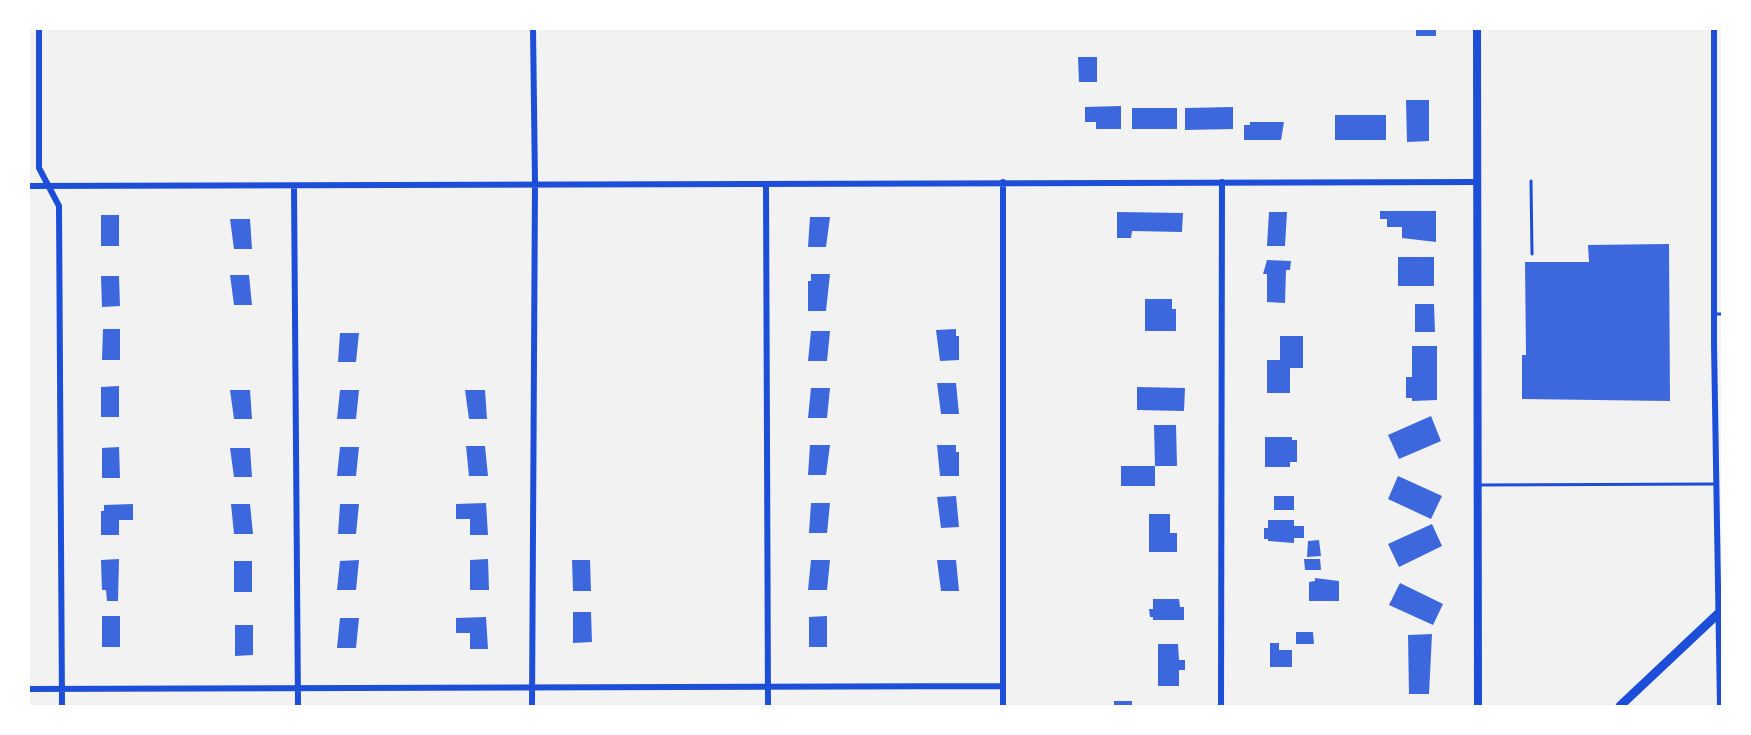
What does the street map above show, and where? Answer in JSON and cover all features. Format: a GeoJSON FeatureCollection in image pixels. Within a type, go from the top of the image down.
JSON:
{"type":"FeatureCollection","features":[{"type":"Feature","properties":{"kind":"main road"},"geometry":{"type":"LineString","coordinates":[[1620,706],[1721,612]]}},
{"type":"Feature","properties":{"kind":"street"},"geometry":{"type":"LineString","coordinates":[[39,28],[39,168],[59,206],[62,706]]}},
{"type":"Feature","properties":{"kind":"street"},"geometry":{"type":"LineString","coordinates":[[532,706],[535,183],[533,28]]}},
{"type":"Feature","properties":{"kind":"street"},"geometry":{"type":"LineString","coordinates":[[1477,28],[1478,706]]}},
{"type":"Feature","properties":{"kind":"street"},"geometry":{"type":"LineString","coordinates":[[1714,28],[1719,183],[1717,484],[1721,612],[1720,706]]}},
{"type":"Feature","properties":{"kind":"street"},"geometry":{"type":"LineString","coordinates":[[1003,182],[1003,706]]}},
{"type":"Feature","properties":{"kind":"street"},"geometry":{"type":"LineString","coordinates":[[1221,706],[1222,182]]}},
{"type":"Feature","properties":{"kind":"street"},"geometry":{"type":"LineString","coordinates":[[28,186],[1476,182]]}},
{"type":"Feature","properties":{"kind":"street"},"geometry":{"type":"LineString","coordinates":[[766,184],[768,706]]}},
{"type":"Feature","properties":{"kind":"street"},"geometry":{"type":"LineString","coordinates":[[294,187],[298,706]]}},
{"type":"Feature","properties":{"kind":"street"},"geometry":{"type":"LineString","coordinates":[[28,688],[1003,686]]}},
{"type":"Feature","properties":{"kind":"lane"},"geometry":{"type":"LineString","coordinates":[[1531,181],[1532,254]]}},
{"type":"Feature","properties":{"kind":"lane"},"geometry":{"type":"LineString","coordinates":[[1477,485],[1717,484]]}},
{"type":"Feature","properties":{"kind":"building"},"geometry":{"type":"Polygon","coordinates":[[[1416,28],[1436,28],[1436,36],[1416,36],[1416,28]]]}},
{"type":"Feature","properties":{"kind":"building"},"geometry":{"type":"Polygon","coordinates":[[[1078,57],[1097,57],[1097,82],[1079,82],[1078,57]]]}},
{"type":"Feature","properties":{"kind":"building"},"geometry":{"type":"Polygon","coordinates":[[[1406,100],[1429,100],[1429,141],[1407,142],[1406,100]]]}},
{"type":"Feature","properties":{"kind":"building"},"geometry":{"type":"Polygon","coordinates":[[[1121,106],[1121,129],[1096,129],[1096,122],[1085,122],[1085,107],[1121,106]]]}},
{"type":"Feature","properties":{"kind":"building"},"geometry":{"type":"Polygon","coordinates":[[[1233,107],[1233,129],[1185,130],[1185,108],[1233,107]]]}},
{"type":"Feature","properties":{"kind":"building"},"geometry":{"type":"Polygon","coordinates":[[[1132,108],[1177,108],[1177,129],[1132,129],[1132,108]]]}},
{"type":"Feature","properties":{"kind":"building"},"geometry":{"type":"Polygon","coordinates":[[[1335,115],[1386,115],[1386,140],[1335,140],[1335,115]]]}},
{"type":"Feature","properties":{"kind":"building"},"geometry":{"type":"Polygon","coordinates":[[[1250,122],[1284,122],[1281,140],[1244,140],[1244,125],[1250,125],[1250,122]]]}},
{"type":"Feature","properties":{"kind":"building"},"geometry":{"type":"Polygon","coordinates":[[[1380,211],[1436,211],[1436,242],[1402,238],[1402,227],[1387,227],[1387,219],[1380,219],[1380,211]]]}},
{"type":"Feature","properties":{"kind":"building"},"geometry":{"type":"Polygon","coordinates":[[[1117,212],[1183,213],[1182,232],[1132,231],[1131,238],[1117,238],[1117,212]]]}},
{"type":"Feature","properties":{"kind":"building"},"geometry":{"type":"Polygon","coordinates":[[[1269,212],[1287,212],[1285,246],[1267,246],[1269,212]]]}},
{"type":"Feature","properties":{"kind":"building"},"geometry":{"type":"Polygon","coordinates":[[[101,215],[119,215],[119,246],[101,246],[101,215]]]}},
{"type":"Feature","properties":{"kind":"building"},"geometry":{"type":"Polygon","coordinates":[[[810,217],[830,217],[826,247],[808,247],[810,217]]]}},
{"type":"Feature","properties":{"kind":"building"},"geometry":{"type":"Polygon","coordinates":[[[230,219],[250,219],[252,249],[234,249],[230,219]]]}},
{"type":"Feature","properties":{"kind":"building"},"geometry":{"type":"Polygon","coordinates":[[[1669,244],[1670,401],[1522,399],[1522,355],[1526,355],[1525,262],[1589,262],[1588,245],[1669,244]]]}},
{"type":"Feature","properties":{"kind":"building"},"geometry":{"type":"Polygon","coordinates":[[[1398,257],[1434,257],[1434,286],[1398,286],[1398,257]]]}},
{"type":"Feature","properties":{"kind":"building"},"geometry":{"type":"Polygon","coordinates":[[[1267,260],[1291,261],[1290,270],[1286,270],[1285,303],[1267,302],[1267,274],[1263,274],[1267,260]]]}},
{"type":"Feature","properties":{"kind":"building"},"geometry":{"type":"Polygon","coordinates":[[[811,274],[830,274],[826,311],[808,311],[808,281],[811,281],[811,274]]]}},
{"type":"Feature","properties":{"kind":"building"},"geometry":{"type":"Polygon","coordinates":[[[230,275],[249,275],[252,305],[234,305],[230,275]]]}},
{"type":"Feature","properties":{"kind":"building"},"geometry":{"type":"Polygon","coordinates":[[[101,276],[119,276],[120,306],[102,307],[101,276]]]}},
{"type":"Feature","properties":{"kind":"building"},"geometry":{"type":"Polygon","coordinates":[[[1145,299],[1172,299],[1172,309],[1176,309],[1176,331],[1145,331],[1145,299]]]}},
{"type":"Feature","properties":{"kind":"building"},"geometry":{"type":"Polygon","coordinates":[[[1415,304],[1434,304],[1435,332],[1415,332],[1415,304]]]}},
{"type":"Feature","properties":{"kind":"building"},"geometry":{"type":"Polygon","coordinates":[[[103,329],[120,329],[120,360],[102,360],[103,329]]]}},
{"type":"Feature","properties":{"kind":"building"},"geometry":{"type":"Polygon","coordinates":[[[956,329],[956,336],[959,336],[959,360],[940,361],[936,330],[956,329]]]}},
{"type":"Feature","properties":{"kind":"building"},"geometry":{"type":"Polygon","coordinates":[[[811,331],[830,331],[827,361],[808,361],[811,331]]]}},
{"type":"Feature","properties":{"kind":"building"},"geometry":{"type":"Polygon","coordinates":[[[340,333],[359,333],[356,362],[338,362],[340,333]]]}},
{"type":"Feature","properties":{"kind":"building"},"geometry":{"type":"Polygon","coordinates":[[[1280,336],[1303,336],[1303,368],[1290,368],[1290,393],[1267,393],[1267,360],[1280,360],[1280,336]]]}},
{"type":"Feature","properties":{"kind":"building"},"geometry":{"type":"Polygon","coordinates":[[[1412,346],[1437,346],[1437,400],[1412,401],[1412,398],[1406,398],[1406,377],[1412,377],[1412,346]]]}},
{"type":"Feature","properties":{"kind":"building"},"geometry":{"type":"Polygon","coordinates":[[[937,383],[956,383],[959,414],[941,414],[937,383]]]}},
{"type":"Feature","properties":{"kind":"building"},"geometry":{"type":"Polygon","coordinates":[[[119,386],[119,417],[101,417],[101,387],[119,386]]]}},
{"type":"Feature","properties":{"kind":"building"},"geometry":{"type":"Polygon","coordinates":[[[1137,387],[1185,388],[1184,411],[1137,410],[1137,387]]]}},
{"type":"Feature","properties":{"kind":"building"},"geometry":{"type":"Polygon","coordinates":[[[811,388],[830,388],[827,418],[808,418],[811,388]]]}},
{"type":"Feature","properties":{"kind":"building"},"geometry":{"type":"Polygon","coordinates":[[[230,390],[250,390],[252,419],[234,419],[230,390]]]}},
{"type":"Feature","properties":{"kind":"building"},"geometry":{"type":"Polygon","coordinates":[[[340,390],[359,390],[356,419],[337,419],[340,390]]]}},
{"type":"Feature","properties":{"kind":"building"},"geometry":{"type":"Polygon","coordinates":[[[465,390],[485,390],[487,419],[469,419],[465,390]]]}},
{"type":"Feature","properties":{"kind":"building"},"geometry":{"type":"Polygon","coordinates":[[[1431,416],[1441,441],[1399,459],[1388,435],[1431,416]]]}},
{"type":"Feature","properties":{"kind":"building"},"geometry":{"type":"Polygon","coordinates":[[[1154,425],[1176,425],[1177,466],[1155,466],[1154,425]]]}},
{"type":"Feature","properties":{"kind":"building"},"geometry":{"type":"Polygon","coordinates":[[[1265,437],[1292,437],[1292,440],[1297,440],[1297,462],[1290,462],[1290,467],[1265,467],[1265,437]]]}},
{"type":"Feature","properties":{"kind":"building"},"geometry":{"type":"Polygon","coordinates":[[[810,445],[830,445],[826,475],[808,475],[810,445]]]}},
{"type":"Feature","properties":{"kind":"building"},"geometry":{"type":"Polygon","coordinates":[[[937,445],[956,445],[956,452],[959,452],[959,476],[940,476],[937,445]]]}},
{"type":"Feature","properties":{"kind":"building"},"geometry":{"type":"Polygon","coordinates":[[[466,446],[485,446],[488,476],[469,476],[466,446]]]}},
{"type":"Feature","properties":{"kind":"building"},"geometry":{"type":"Polygon","coordinates":[[[119,447],[120,478],[102,478],[102,448],[119,447]]]}},
{"type":"Feature","properties":{"kind":"building"},"geometry":{"type":"Polygon","coordinates":[[[340,447],[359,447],[356,476],[337,476],[340,447]]]}},
{"type":"Feature","properties":{"kind":"building"},"geometry":{"type":"Polygon","coordinates":[[[230,448],[250,448],[252,477],[234,477],[230,448]]]}},
{"type":"Feature","properties":{"kind":"building"},"geometry":{"type":"Polygon","coordinates":[[[1121,466],[1155,466],[1155,486],[1121,486],[1121,466]]]}},
{"type":"Feature","properties":{"kind":"building"},"geometry":{"type":"Polygon","coordinates":[[[1398,476],[1442,496],[1431,519],[1388,499],[1398,476]]]}},
{"type":"Feature","properties":{"kind":"building"},"geometry":{"type":"Polygon","coordinates":[[[956,496],[959,527],[941,528],[937,497],[956,496]]]}},
{"type":"Feature","properties":{"kind":"building"},"geometry":{"type":"Polygon","coordinates":[[[1274,496],[1294,496],[1294,510],[1274,510],[1274,496]]]}},
{"type":"Feature","properties":{"kind":"building"},"geometry":{"type":"Polygon","coordinates":[[[486,503],[488,535],[470,535],[470,519],[456,519],[456,504],[486,503]]]}},
{"type":"Feature","properties":{"kind":"building"},"geometry":{"type":"Polygon","coordinates":[[[811,503],[830,503],[827,533],[809,533],[811,503]]]}},
{"type":"Feature","properties":{"kind":"building"},"geometry":{"type":"Polygon","coordinates":[[[133,504],[133,520],[119,520],[119,535],[101,535],[101,511],[104,511],[104,505],[133,504]]]}},
{"type":"Feature","properties":{"kind":"building"},"geometry":{"type":"Polygon","coordinates":[[[231,504],[250,504],[253,534],[234,534],[231,504]]]}},
{"type":"Feature","properties":{"kind":"building"},"geometry":{"type":"Polygon","coordinates":[[[340,504],[359,504],[356,534],[338,534],[340,504]]]}},
{"type":"Feature","properties":{"kind":"building"},"geometry":{"type":"Polygon","coordinates":[[[1149,514],[1170,514],[1170,533],[1177,533],[1177,552],[1149,552],[1149,514]]]}},
{"type":"Feature","properties":{"kind":"building"},"geometry":{"type":"Polygon","coordinates":[[[1268,520],[1294,520],[1294,526],[1304,526],[1304,538],[1294,538],[1294,543],[1264,539],[1264,528],[1268,528],[1268,520]]]}},
{"type":"Feature","properties":{"kind":"building"},"geometry":{"type":"Polygon","coordinates":[[[1432,524],[1442,546],[1399,567],[1388,544],[1432,524]]]}},
{"type":"Feature","properties":{"kind":"building"},"geometry":{"type":"Polygon","coordinates":[[[1319,540],[1321,556],[1307,557],[1308,541],[1319,540]]]}},
{"type":"Feature","properties":{"kind":"building"},"geometry":{"type":"Polygon","coordinates":[[[119,559],[118,601],[107,601],[106,590],[102,590],[101,560],[119,559]]]}},
{"type":"Feature","properties":{"kind":"building"},"geometry":{"type":"Polygon","coordinates":[[[488,559],[489,590],[470,590],[470,560],[488,559]]]}},
{"type":"Feature","properties":{"kind":"building"},"geometry":{"type":"Polygon","coordinates":[[[1304,559],[1320,559],[1321,570],[1305,570],[1304,559]]]}},
{"type":"Feature","properties":{"kind":"building"},"geometry":{"type":"Polygon","coordinates":[[[359,560],[356,590],[337,590],[340,561],[359,560]]]}},
{"type":"Feature","properties":{"kind":"building"},"geometry":{"type":"Polygon","coordinates":[[[572,560],[590,560],[591,591],[573,591],[572,560]]]}},
{"type":"Feature","properties":{"kind":"building"},"geometry":{"type":"Polygon","coordinates":[[[811,560],[830,560],[827,590],[808,590],[811,560]]]}},
{"type":"Feature","properties":{"kind":"building"},"geometry":{"type":"Polygon","coordinates":[[[937,560],[956,560],[959,591],[941,591],[937,560]]]}},
{"type":"Feature","properties":{"kind":"building"},"geometry":{"type":"Polygon","coordinates":[[[234,561],[252,561],[252,592],[234,592],[234,561]]]}},
{"type":"Feature","properties":{"kind":"building"},"geometry":{"type":"Polygon","coordinates":[[[1315,578],[1339,581],[1339,601],[1309,601],[1309,582],[1315,581],[1315,578]]]}},
{"type":"Feature","properties":{"kind":"building"},"geometry":{"type":"Polygon","coordinates":[[[1400,583],[1443,604],[1433,625],[1389,605],[1400,583]]]}},
{"type":"Feature","properties":{"kind":"building"},"geometry":{"type":"Polygon","coordinates":[[[1153,599],[1179,599],[1180,607],[1184,607],[1184,620],[1153,620],[1149,609],[1153,609],[1153,599]]]}},
{"type":"Feature","properties":{"kind":"building"},"geometry":{"type":"Polygon","coordinates":[[[573,612],[591,612],[592,642],[573,643],[573,612]]]}},
{"type":"Feature","properties":{"kind":"building"},"geometry":{"type":"Polygon","coordinates":[[[102,616],[120,616],[120,647],[102,647],[102,616]]]}},
{"type":"Feature","properties":{"kind":"building"},"geometry":{"type":"Polygon","coordinates":[[[827,616],[827,647],[809,647],[809,617],[827,616]]]}},
{"type":"Feature","properties":{"kind":"building"},"geometry":{"type":"Polygon","coordinates":[[[486,617],[488,649],[470,649],[470,633],[456,633],[456,618],[486,617]]]}},
{"type":"Feature","properties":{"kind":"building"},"geometry":{"type":"Polygon","coordinates":[[[340,618],[359,618],[356,648],[337,648],[340,618]]]}},
{"type":"Feature","properties":{"kind":"building"},"geometry":{"type":"Polygon","coordinates":[[[235,625],[253,625],[253,655],[235,656],[235,625]]]}},
{"type":"Feature","properties":{"kind":"building"},"geometry":{"type":"Polygon","coordinates":[[[1296,632],[1313,632],[1314,644],[1296,644],[1296,632]]]}},
{"type":"Feature","properties":{"kind":"building"},"geometry":{"type":"Polygon","coordinates":[[[1432,634],[1429,694],[1409,694],[1408,635],[1432,634]]]}},
{"type":"Feature","properties":{"kind":"building"},"geometry":{"type":"Polygon","coordinates":[[[1270,643],[1279,643],[1279,650],[1292,650],[1292,667],[1270,667],[1270,643]]]}},
{"type":"Feature","properties":{"kind":"building"},"geometry":{"type":"Polygon","coordinates":[[[1158,644],[1178,644],[1179,660],[1185,660],[1185,670],[1179,670],[1179,686],[1158,686],[1158,644]]]}},
{"type":"Feature","properties":{"kind":"building"},"geometry":{"type":"Polygon","coordinates":[[[1114,701],[1132,701],[1132,706],[1114,706],[1114,701]]]}}]}
